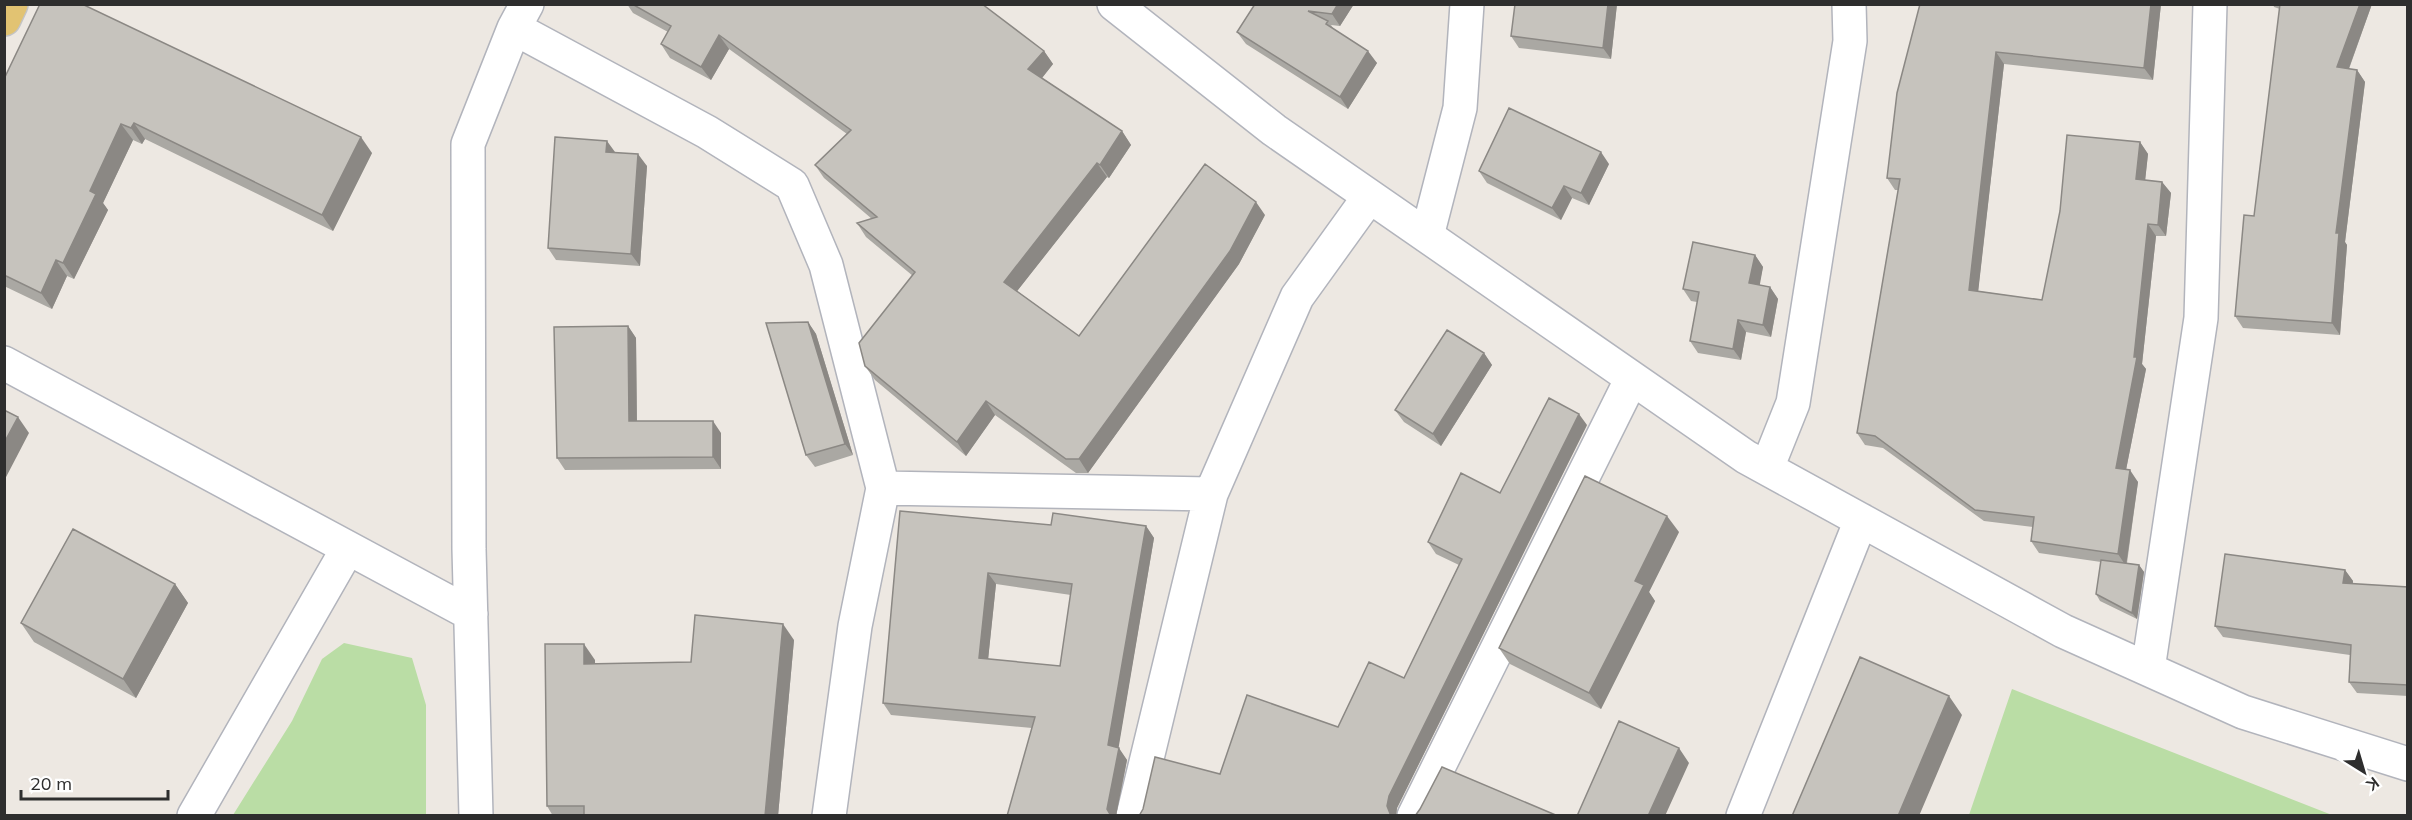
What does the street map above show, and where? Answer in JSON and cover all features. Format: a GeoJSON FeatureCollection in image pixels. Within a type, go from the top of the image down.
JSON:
{"type":"FeatureCollection","features":[{"type":"Feature","properties":{"kind":"main road"},"geometry":{"type":"LineString","coordinates":[[4,19],[11,4]]}},
{"type":"Feature","properties":{"kind":"street"},"geometry":{"type":"LineString","coordinates":[[1114,4],[1274,130],[1632,378],[1767,468],[2063,630],[2243,712],[2408,764]]}},
{"type":"Feature","properties":{"kind":"street"},"geometry":{"type":"LineString","coordinates":[[1428,236],[1460,108],[1467,4]]}},
{"type":"Feature","properties":{"kind":"street"},"geometry":{"type":"LineString","coordinates":[[1767,468],[1792,403],[1850,41],[1850,4]]}},
{"type":"Feature","properties":{"kind":"street"},"geometry":{"type":"LineString","coordinates":[[2148,669],[2202,318],[2210,4]]}},
{"type":"Feature","properties":{"kind":"street"},"geometry":{"type":"LineString","coordinates":[[476,816],[471,614],[468,144],[520,16],[792,185],[826,265],[883,488],[855,626],[829,816]]}},
{"type":"Feature","properties":{"kind":"street"},"geometry":{"type":"LineString","coordinates":[[1133,816],[1211,494],[1297,297],[1369,197]]}},
{"type":"Feature","properties":{"kind":"street"},"geometry":{"type":"LineString","coordinates":[[4,363],[471,614]]}},
{"type":"Feature","properties":{"kind":"street"},"geometry":{"type":"LineString","coordinates":[[1414,816],[1632,378]]}},
{"type":"Feature","properties":{"kind":"street"},"geometry":{"type":"LineString","coordinates":[[883,488],[1211,494]]}},
{"type":"Feature","properties":{"kind":"street"},"geometry":{"type":"LineString","coordinates":[[1743,816],[1861,520]]}},
{"type":"Feature","properties":{"kind":"street"},"geometry":{"type":"LineString","coordinates":[[194,816],[348,548]]}},
{"type":"Feature","properties":{"kind":"green space"},"geometry":{"type":"Polygon","coordinates":[[[344,643],[412,658],[426,705],[426,815],[233,815],[292,721],[322,659],[344,643]]]}},
{"type":"Feature","properties":{"kind":"green space"},"geometry":{"type":"Polygon","coordinates":[[[2012,689],[2332,815],[1969,815],[2012,689]]]}},
{"type":"Feature","properties":{"kind":"building"},"geometry":{"type":"Polygon","coordinates":[[[40,4],[82,4],[361,137],[322,215],[134,123],[131,128],[121,124],[90,191],[96,194],[63,263],[56,260],[41,293],[4,275],[4,79],[40,4]]]}},
{"type":"Feature","properties":{"kind":"building"},"geometry":{"type":"Polygon","coordinates":[[[632,4],[982,4],[1044,51],[1028,69],[1122,131],[1100,165],[1097,163],[1004,282],[1079,336],[1205,164],[1256,202],[1230,251],[1079,459],[1066,459],[986,401],[957,442],[865,366],[859,343],[915,272],[857,223],[877,217],[815,165],[851,130],[719,35],[701,67],[661,44],[671,26],[632,4]]]}},
{"type":"Feature","properties":{"kind":"building"},"geometry":{"type":"Polygon","coordinates":[[[1255,4],[1338,4],[1332,14],[1308,11],[1328,21],[1326,24],[1368,51],[1340,97],[1237,32],[1255,4]]]}},
{"type":"Feature","properties":{"kind":"building"},"geometry":{"type":"Polygon","coordinates":[[[1515,4],[1608,4],[1603,48],[1511,36],[1515,4]]]}},
{"type":"Feature","properties":{"kind":"building"},"geometry":{"type":"Polygon","coordinates":[[[1920,4],[2151,4],[2144,68],[1996,52],[1969,290],[2042,300],[2060,211],[2067,135],[2140,142],[2136,179],[2162,182],[2158,225],[2148,224],[2134,357],[2137,357],[2116,468],[2130,470],[2118,554],[2031,541],[2034,517],[1975,510],[1875,436],[1857,433],[1900,179],[1887,178],[1897,93],[1920,4]]]}},
{"type":"Feature","properties":{"kind":"building"},"geometry":{"type":"Polygon","coordinates":[[[2280,4],[2360,4],[2337,67],[2357,70],[2336,233],[2339,233],[2332,323],[2235,316],[2244,215],[2254,216],[2280,4]]]}},
{"type":"Feature","properties":{"kind":"building"},"geometry":{"type":"Polygon","coordinates":[[[1509,108],[1601,152],[1581,193],[1564,186],[1552,208],[1479,171],[1509,108]]]}},
{"type":"Feature","properties":{"kind":"building"},"geometry":{"type":"Polygon","coordinates":[[[555,137],[607,141],[606,152],[638,154],[631,254],[548,248],[555,137]]]}},
{"type":"Feature","properties":{"kind":"building"},"geometry":{"type":"Polygon","coordinates":[[[1693,242],[1755,255],[1749,283],[1770,287],[1763,325],[1738,320],[1733,349],[1690,341],[1699,292],[1683,289],[1693,242]]]}},
{"type":"Feature","properties":{"kind":"building"},"geometry":{"type":"Polygon","coordinates":[[[808,322],[845,444],[806,455],[766,323],[808,322]]]}},
{"type":"Feature","properties":{"kind":"building"},"geometry":{"type":"Polygon","coordinates":[[[628,326],[629,421],[713,421],[713,457],[557,458],[554,327],[628,326]]]}},
{"type":"Feature","properties":{"kind":"building"},"geometry":{"type":"Polygon","coordinates":[[[1447,330],[1484,353],[1433,434],[1395,410],[1447,330]]]}},
{"type":"Feature","properties":{"kind":"building"},"geometry":{"type":"Polygon","coordinates":[[[1549,398],[1579,414],[1389,796],[1387,806],[1391,816],[1139,816],[1143,809],[1155,757],[1220,774],[1247,695],[1338,727],[1369,662],[1404,678],[1462,559],[1428,542],[1461,473],[1500,493],[1549,398]]]}},
{"type":"Feature","properties":{"kind":"building"},"geometry":{"type":"Polygon","coordinates":[[[4,410],[18,417],[4,443],[4,410]]]}},
{"type":"Feature","properties":{"kind":"building"},"geometry":{"type":"Polygon","coordinates":[[[1585,476],[1667,516],[1635,581],[1644,585],[1589,693],[1499,648],[1585,476]]]}},
{"type":"Feature","properties":{"kind":"building"},"geometry":{"type":"Polygon","coordinates":[[[900,511],[1051,525],[1053,513],[1146,526],[1108,745],[1119,748],[1107,809],[1111,816],[1007,816],[1035,717],[883,703],[900,511]],[[988,573],[979,658],[1060,666],[1072,584],[988,573]]]}},
{"type":"Feature","properties":{"kind":"building"},"geometry":{"type":"Polygon","coordinates":[[[73,529],[175,584],[123,679],[21,623],[73,529]]]}},
{"type":"Feature","properties":{"kind":"building"},"geometry":{"type":"Polygon","coordinates":[[[2225,554],[2345,570],[2343,583],[2408,587],[2408,685],[2349,682],[2351,645],[2215,626],[2225,554]]]}},
{"type":"Feature","properties":{"kind":"building"},"geometry":{"type":"Polygon","coordinates":[[[2101,560],[2139,565],[2132,613],[2096,594],[2101,560]]]}},
{"type":"Feature","properties":{"kind":"building"},"geometry":{"type":"Polygon","coordinates":[[[695,615],[783,624],[765,816],[584,816],[584,806],[547,806],[545,644],[584,644],[584,664],[691,662],[695,615]]]}},
{"type":"Feature","properties":{"kind":"building"},"geometry":{"type":"Polygon","coordinates":[[[1860,657],[1949,696],[1898,816],[1792,816],[1860,657]]]}},
{"type":"Feature","properties":{"kind":"building"},"geometry":{"type":"Polygon","coordinates":[[[1619,721],[1679,748],[1648,816],[1577,816],[1619,721]]]}},
{"type":"Feature","properties":{"kind":"building"},"geometry":{"type":"Polygon","coordinates":[[[1442,767],[1558,816],[1415,816],[1442,767]]]}}]}
